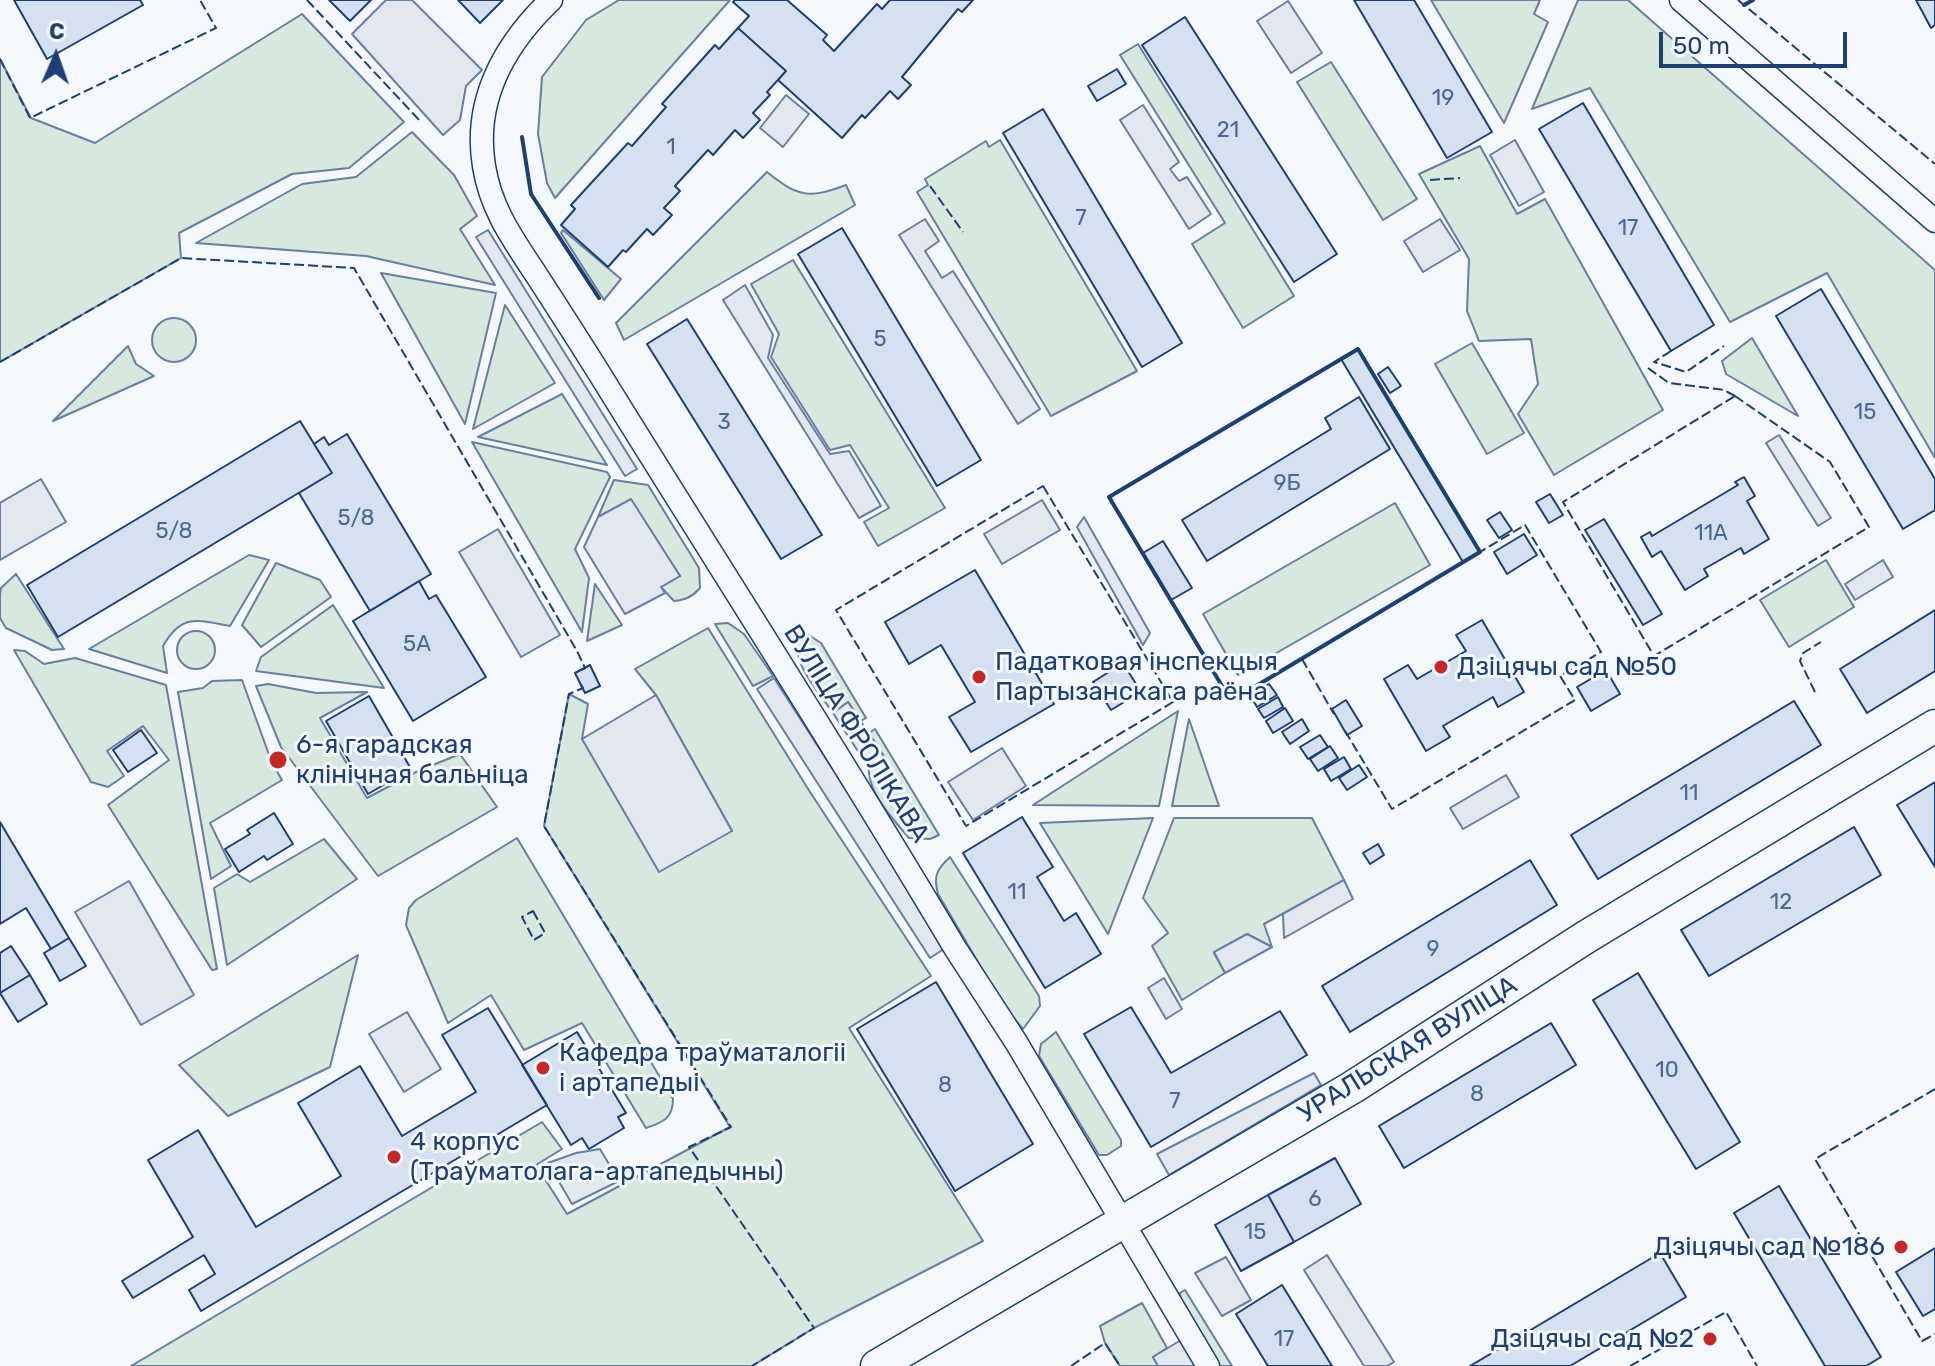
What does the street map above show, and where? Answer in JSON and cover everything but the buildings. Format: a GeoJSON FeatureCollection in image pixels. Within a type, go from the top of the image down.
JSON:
{"type":"FeatureCollection","features":[{"type":"Feature","properties":{"kind":"street","name":"ВУЛІЦА ФРОЛІКАВА"},"geometry":{"type":"LineString","coordinates":[[551,0],[529,21],[504,55],[491,84],[481,125],[484,166],[495,210],[1016,1042],[1208,1366]]}},
{"type":"Feature","properties":{"kind":"street"},"geometry":{"type":"LineString","coordinates":[[1688,6],[1935,221]]}},
{"type":"Feature","properties":{"kind":"street","name":"УРАЛЬСКАЯ ВУЛІЦА"},"geometry":{"type":"LineString","coordinates":[[877,1366],[1353,1087],[1594,932],[1935,726]]}},
{"type":"Feature","properties":{"kind":"shaded area"},"geometry":{"type":"Polygon","coordinates":[[[386,0],[412,0],[482,70],[466,86],[460,120],[443,135],[352,34],[386,0]]]}},
{"type":"Feature","properties":{"kind":"shaded area"},"geometry":{"type":"Polygon","coordinates":[[[619,0],[730,0],[555,198],[547,183],[538,134],[542,77],[586,20],[619,0]]]}},
{"type":"Feature","properties":{"kind":"shaded area"},"geometry":{"type":"Polygon","coordinates":[[[1431,0],[1540,0],[1534,14],[1548,22],[1504,123],[1431,0]]]}},
{"type":"Feature","properties":{"kind":"shaded area"},"geometry":{"type":"Polygon","coordinates":[[[1578,0],[1628,0],[1935,270],[1935,458],[1827,273],[1730,322],[1590,88],[1532,109],[1578,0]]]}},
{"type":"Feature","properties":{"kind":"shaded area"},"geometry":{"type":"Polygon","coordinates":[[[1288,1],[1322,53],[1291,73],[1257,21],[1288,1]]]}},
{"type":"Feature","properties":{"kind":"shaded area"},"geometry":{"type":"Polygon","coordinates":[[[302,14],[404,122],[349,168],[292,174],[179,233],[181,258],[0,362],[0,59],[31,118],[95,143],[302,14]]]}},
{"type":"Feature","properties":{"kind":"shaded area"},"geometry":{"type":"Polygon","coordinates":[[[1138,44],[1294,296],[1243,328],[1192,244],[1225,223],[1120,55],[1138,44]]]}},
{"type":"Feature","properties":{"kind":"shaded area"},"geometry":{"type":"Polygon","coordinates":[[[1331,62],[1417,199],[1383,220],[1297,82],[1331,62]]]}},
{"type":"Feature","properties":{"kind":"shaded area"},"geometry":{"type":"Polygon","coordinates":[[[786,95],[809,114],[783,147],[760,128],[786,95]]]}},
{"type":"Feature","properties":{"kind":"shaded area"},"geometry":{"type":"Polygon","coordinates":[[[1143,105],[1179,162],[1170,169],[1179,181],[1187,177],[1211,214],[1189,229],[1120,120],[1143,105]]]}},
{"type":"Feature","properties":{"kind":"shaded area"},"geometry":{"type":"Polygon","coordinates":[[[412,132],[454,175],[477,216],[460,229],[495,285],[366,256],[196,243],[302,184],[356,177],[412,132]]]}},
{"type":"Feature","properties":{"kind":"shaded area"},"geometry":{"type":"Polygon","coordinates":[[[1000,140],[1137,371],[1051,416],[917,192],[928,185],[925,179],[986,141],[989,147],[1000,140]]]}},
{"type":"Feature","properties":{"kind":"shaded area"},"geometry":{"type":"Polygon","coordinates":[[[1515,140],[1544,192],[1519,206],[1490,155],[1515,140]]]}},
{"type":"Feature","properties":{"kind":"shaded area"},"geometry":{"type":"Polygon","coordinates":[[[1480,146],[1517,214],[1545,199],[1663,410],[1554,475],[1518,414],[1538,384],[1531,339],[1479,341],[1467,311],[1469,259],[1419,174],[1480,146]]]}},
{"type":"Feature","properties":{"kind":"shaded area"},"geometry":{"type":"Polygon","coordinates":[[[767,172],[787,187],[804,193],[813,194],[846,185],[855,205],[624,340],[616,323],[767,172]]]}},
{"type":"Feature","properties":{"kind":"shaded area"},"geometry":{"type":"Polygon","coordinates":[[[925,219],[939,241],[925,251],[942,278],[953,271],[1040,409],[1018,424],[899,235],[925,219]]]}},
{"type":"Feature","properties":{"kind":"shaded area"},"geometry":{"type":"Polygon","coordinates":[[[1440,219],[1460,250],[1423,272],[1404,241],[1440,219]]]}},
{"type":"Feature","properties":{"kind":"shaded area"},"geometry":{"type":"Polygon","coordinates":[[[488,230],[637,469],[625,476],[476,237],[488,230]]]}},
{"type":"Feature","properties":{"kind":"shaded area"},"geometry":{"type":"Polygon","coordinates":[[[563,230],[621,279],[604,300],[561,233],[563,230]]]}},
{"type":"Feature","properties":{"kind":"shaded area"},"geometry":{"type":"Polygon","coordinates":[[[793,260],[945,508],[878,546],[864,522],[889,508],[850,445],[830,450],[771,357],[779,334],[751,284],[793,260]]]}},
{"type":"Feature","properties":{"kind":"shaded area"},"geometry":{"type":"Polygon","coordinates":[[[381,273],[496,293],[465,424],[381,273]]]}},
{"type":"Feature","properties":{"kind":"shaded area"},"geometry":{"type":"Polygon","coordinates":[[[745,285],[773,335],[768,358],[830,454],[849,451],[881,506],[859,518],[723,300],[745,285]]]}},
{"type":"Feature","properties":{"kind":"shaded area"},"geometry":{"type":"Polygon","coordinates":[[[505,305],[555,383],[473,429],[505,305]]]}},
{"type":"Feature","properties":{"kind":"shaded area"},"geometry":{"type":"Polygon","coordinates":[[[174,318],[190,324],[196,340],[190,356],[174,362],[158,356],[152,340],[158,324],[174,318]]]}},
{"type":"Feature","properties":{"kind":"shaded area"},"geometry":{"type":"Polygon","coordinates":[[[1752,338],[1798,416],[1726,374],[1722,361],[1752,338]]]}},
{"type":"Feature","properties":{"kind":"shaded area"},"geometry":{"type":"Polygon","coordinates":[[[1472,343],[1524,433],[1487,454],[1435,364],[1472,343]]]}},
{"type":"Feature","properties":{"kind":"shaded area"},"geometry":{"type":"Polygon","coordinates":[[[128,346],[136,364],[154,376],[53,421],[128,346]]]}},
{"type":"Feature","properties":{"kind":"shaded area"},"geometry":{"type":"Polygon","coordinates":[[[562,394],[607,465],[478,437],[562,394]]]}},
{"type":"Feature","properties":{"kind":"shaded area"},"geometry":{"type":"Polygon","coordinates":[[[1779,435],[1831,518],[1818,526],[1766,443],[1779,435]]]}},
{"type":"Feature","properties":{"kind":"shaded area"},"geometry":{"type":"Polygon","coordinates":[[[472,442],[607,472],[610,477],[575,549],[589,578],[582,632],[472,442]]]}},
{"type":"Feature","properties":{"kind":"shaded area"},"geometry":{"type":"Polygon","coordinates":[[[41,479],[66,522],[0,560],[0,503],[41,479]]]}},
{"type":"Feature","properties":{"kind":"shaded area"},"geometry":{"type":"Polygon","coordinates":[[[614,480],[648,485],[699,568],[700,588],[691,596],[674,601],[661,587],[680,576],[631,500],[598,517],[614,480]]]}},
{"type":"Feature","properties":{"kind":"shaded area"},"geometry":{"type":"Polygon","coordinates":[[[631,499],[680,576],[661,587],[665,593],[625,614],[584,547],[598,517],[631,499]]]}},
{"type":"Feature","properties":{"kind":"shaded area"},"geometry":{"type":"Polygon","coordinates":[[[1042,500],[1060,530],[1002,564],[984,534],[1042,500]]]}},
{"type":"Feature","properties":{"kind":"shaded area"},"geometry":{"type":"Polygon","coordinates":[[[1395,503],[1430,565],[1238,675],[1203,614],[1395,503]]]}},
{"type":"Feature","properties":{"kind":"shaded area"},"geometry":{"type":"Polygon","coordinates":[[[1084,517],[1150,633],[1143,645],[1077,527],[1084,517]]]}},
{"type":"Feature","properties":{"kind":"shaded area"},"geometry":{"type":"Polygon","coordinates":[[[498,529],[560,635],[521,657],[459,552],[498,529]]]}},
{"type":"Feature","properties":{"kind":"shaded area"},"geometry":{"type":"Polygon","coordinates":[[[249,555],[269,560],[230,626],[191,621],[177,628],[163,646],[167,673],[89,649],[249,555]]]}},
{"type":"Feature","properties":{"kind":"shaded area"},"geometry":{"type":"Polygon","coordinates":[[[1826,560],[1854,607],[1789,647],[1760,600],[1826,560]]]}},
{"type":"Feature","properties":{"kind":"shaded area"},"geometry":{"type":"Polygon","coordinates":[[[1883,560],[1893,577],[1855,600],[1845,584],[1883,560]]]}},
{"type":"Feature","properties":{"kind":"shaded area"},"geometry":{"type":"Polygon","coordinates":[[[276,563],[320,580],[331,597],[261,647],[242,625],[276,563]]]}},
{"type":"Feature","properties":{"kind":"shaded area"},"geometry":{"type":"Polygon","coordinates":[[[16,574],[64,649],[52,650],[6,628],[0,618],[1,588],[16,574]]]}},
{"type":"Feature","properties":{"kind":"shaded area"},"geometry":{"type":"Polygon","coordinates":[[[595,584],[622,625],[587,641],[595,584]]]}},
{"type":"Feature","properties":{"kind":"shaded area"},"geometry":{"type":"Polygon","coordinates":[[[333,605],[384,688],[256,671],[261,657],[333,605]]]}},
{"type":"Feature","properties":{"kind":"shaded area"},"geometry":{"type":"Polygon","coordinates":[[[728,623],[744,634],[773,676],[753,686],[715,624],[728,623]]]}},
{"type":"Feature","properties":{"kind":"shaded area"},"geometry":{"type":"Polygon","coordinates":[[[796,627],[821,643],[866,718],[861,721],[848,702],[833,713],[801,664],[796,627]]]}},
{"type":"Feature","properties":{"kind":"shaded area"},"geometry":{"type":"Polygon","coordinates":[[[708,628],[810,792],[931,976],[849,1028],[983,1241],[814,1328],[752,1366],[131,1366],[542,1122],[562,1149],[536,1165],[567,1214],[730,1127],[544,826],[569,694],[588,704],[582,739],[732,831],[656,695],[635,669],[708,628]]]}},
{"type":"Feature","properties":{"kind":"shaded area"},"geometry":{"type":"Polygon","coordinates":[[[196,631],[210,636],[215,650],[210,664],[196,669],[182,664],[177,650],[182,636],[196,631]]]}},
{"type":"Feature","properties":{"kind":"shaded area"},"geometry":{"type":"Polygon","coordinates":[[[14,650],[25,651],[44,664],[75,658],[166,685],[217,969],[212,970],[108,805],[169,760],[143,726],[107,751],[124,776],[108,787],[91,782],[14,650]]]}},
{"type":"Feature","properties":{"kind":"shaded area"},"geometry":{"type":"Polygon","coordinates":[[[774,678],[947,947],[930,958],[757,689],[774,678]]]}},
{"type":"Feature","properties":{"kind":"shaded area"},"geometry":{"type":"Polygon","coordinates":[[[242,680],[272,763],[282,780],[210,823],[231,866],[211,879],[178,692],[203,688],[212,681],[242,680]]]}},
{"type":"Feature","properties":{"kind":"shaded area"},"geometry":{"type":"Polygon","coordinates":[[[268,684],[316,693],[367,692],[320,718],[367,798],[418,771],[460,754],[497,807],[378,876],[281,747],[256,686],[268,684]]]}},
{"type":"Feature","properties":{"kind":"shaded area"},"geometry":{"type":"Polygon","coordinates":[[[656,695],[732,831],[659,872],[582,739],[656,695]]]}},
{"type":"Feature","properties":{"kind":"shaded area"},"geometry":{"type":"Polygon","coordinates":[[[848,702],[885,758],[869,768],[833,713],[848,702]]]}},
{"type":"Feature","properties":{"kind":"shaded area"},"geometry":{"type":"Polygon","coordinates":[[[1178,711],[1159,806],[1033,805],[1178,711]]]}},
{"type":"Feature","properties":{"kind":"shaded area"},"geometry":{"type":"Polygon","coordinates":[[[1189,719],[1219,806],[1172,806],[1189,719]]]}},
{"type":"Feature","properties":{"kind":"shaded area"},"geometry":{"type":"Polygon","coordinates":[[[875,729],[939,835],[930,839],[909,838],[877,796],[869,768],[885,758],[869,733],[875,729]]]}},
{"type":"Feature","properties":{"kind":"shaded area"},"geometry":{"type":"Polygon","coordinates":[[[1002,748],[1026,786],[973,820],[948,782],[1002,748]]]}},
{"type":"Feature","properties":{"kind":"shaded area"},"geometry":{"type":"Polygon","coordinates":[[[1506,775],[1519,797],[1463,829],[1450,808],[1506,775]]]}},
{"type":"Feature","properties":{"kind":"shaded area"},"geometry":{"type":"Polygon","coordinates":[[[1153,818],[1108,934],[1040,823],[1153,818]]]}},
{"type":"Feature","properties":{"kind":"shaded area"},"geometry":{"type":"Polygon","coordinates":[[[1174,818],[1312,818],[1344,880],[1264,924],[1272,947],[1247,934],[1214,953],[1225,973],[1182,1000],[1152,946],[1168,933],[1143,898],[1174,818]]]}},
{"type":"Feature","properties":{"kind":"shaded area"},"geometry":{"type":"Polygon","coordinates":[[[517,838],[673,1099],[669,1115],[658,1124],[646,1128],[582,1023],[524,1050],[491,995],[448,1023],[406,925],[409,908],[416,900],[517,838]]]}},
{"type":"Feature","properties":{"kind":"shaded area"},"geometry":{"type":"Polygon","coordinates":[[[324,839],[357,879],[227,965],[214,888],[237,874],[250,882],[324,839]]]}},
{"type":"Feature","properties":{"kind":"shaded area"},"geometry":{"type":"Polygon","coordinates":[[[950,857],[1039,996],[1040,1006],[1023,1029],[1005,1008],[938,894],[937,873],[950,857]]]}},
{"type":"Feature","properties":{"kind":"shaded area"},"geometry":{"type":"Polygon","coordinates":[[[1344,880],[1353,899],[1284,938],[1283,914],[1344,880]]]}},
{"type":"Feature","properties":{"kind":"shaded area"},"geometry":{"type":"Polygon","coordinates":[[[129,881],[194,995],[141,1025],[75,912],[129,881]]]}},
{"type":"Feature","properties":{"kind":"shaded area"},"geometry":{"type":"Polygon","coordinates":[[[1247,934],[1272,947],[1225,973],[1214,952],[1247,934]]]}},
{"type":"Feature","properties":{"kind":"shaded area"},"geometry":{"type":"Polygon","coordinates":[[[358,955],[330,1067],[228,1116],[179,1065],[358,955]]]}},
{"type":"Feature","properties":{"kind":"shaded area"},"geometry":{"type":"Polygon","coordinates":[[[1164,978],[1182,1009],[1166,1019],[1148,988],[1164,978]]]}},
{"type":"Feature","properties":{"kind":"shaded area"},"geometry":{"type":"Polygon","coordinates":[[[407,1012],[441,1069],[404,1092],[369,1034],[407,1012]]]}},
{"type":"Feature","properties":{"kind":"shaded area"},"geometry":{"type":"Polygon","coordinates":[[[1056,1032],[1121,1140],[1121,1146],[1107,1155],[1099,1155],[1039,1056],[1041,1044],[1056,1032]]]}},
{"type":"Feature","properties":{"kind":"shaded area"},"geometry":{"type":"Polygon","coordinates":[[[1314,1073],[1321,1085],[1169,1175],[1157,1154],[1314,1073]]]}},
{"type":"Feature","properties":{"kind":"shaded area"},"geometry":{"type":"Polygon","coordinates":[[[600,1149],[619,1181],[572,1204],[548,1163],[600,1149]]]}},
{"type":"Feature","properties":{"kind":"shaded area"},"geometry":{"type":"Polygon","coordinates":[[[1327,1255],[1394,1362],[1387,1366],[1364,1366],[1304,1270],[1327,1255]]]}},
{"type":"Feature","properties":{"kind":"shaded area"},"geometry":{"type":"Polygon","coordinates":[[[1226,1257],[1251,1300],[1222,1316],[1195,1273],[1226,1257]]]}},
{"type":"Feature","properties":{"kind":"shaded area"},"geometry":{"type":"Polygon","coordinates":[[[1185,1290],[1232,1366],[1219,1366],[1181,1303],[1180,1293],[1185,1290]]]}},
{"type":"Feature","properties":{"kind":"shaded area"},"geometry":{"type":"Polygon","coordinates":[[[1142,1303],[1167,1348],[1153,1357],[1158,1366],[1120,1366],[1105,1343],[1100,1326],[1142,1303]]]}},
{"type":"Feature","properties":{"kind":"shaded area"},"geometry":{"type":"Polygon","coordinates":[[[1181,1340],[1197,1366],[1158,1366],[1153,1357],[1181,1340]]]}},
{"type":"Feature","properties":{"kind":"fence"},"geometry":{"type":"LineString","coordinates":[[0,59],[30,118],[216,28],[200,0]]}},
{"type":"Feature","properties":{"kind":"fence"},"geometry":{"type":"LineString","coordinates":[[307,0],[421,122]]}},
{"type":"Feature","properties":{"kind":"fence"},"geometry":{"type":"LineString","coordinates":[[1738,0],[1935,164]]}},
{"type":"Feature","properties":{"kind":"fence"},"geometry":{"type":"LineString","coordinates":[[1430,180],[1460,178]]}},
{"type":"Feature","properties":{"kind":"fence"},"geometry":{"type":"LineString","coordinates":[[930,186],[963,232]]}},
{"type":"Feature","properties":{"kind":"fence"},"geometry":{"type":"LineString","coordinates":[[0,362],[181,258],[354,268],[577,651],[585,668],[581,670]]}},
{"type":"Feature","properties":{"kind":"fence"},"geometry":{"type":"LineString","coordinates":[[1671,351],[1654,362],[1686,372],[1724,346]]}},
{"type":"Feature","properties":{"kind":"fence"},"geometry":{"type":"LineString","coordinates":[[1648,368],[1669,383],[1724,390],[1735,396]]}},
{"type":"Feature","properties":{"kind":"fence"},"geometry":{"type":"LineString","coordinates":[[1735,396],[1830,462],[1869,527],[1654,656],[1563,502],[1735,396]]}},
{"type":"Feature","properties":{"kind":"fence"},"geometry":{"type":"LineString","coordinates":[[1043,486],[1173,702],[966,826],[836,610],[1043,486]]}},
{"type":"Feature","properties":{"kind":"fence"},"geometry":{"type":"LineString","coordinates":[[1345,731],[1392,809],[1575,700],[1560,676],[1601,652],[1525,525],[1480,552]]}},
{"type":"Feature","properties":{"kind":"fence"},"geometry":{"type":"LineString","coordinates":[[1815,692],[1800,661],[1803,653],[1821,642]]}},
{"type":"Feature","properties":{"kind":"fence"},"geometry":{"type":"LineString","coordinates":[[1302,659],[1334,714]]}},
{"type":"Feature","properties":{"kind":"fence"},"geometry":{"type":"LineString","coordinates":[[581,685],[583,688],[569,694],[544,826],[731,1127],[689,1147],[814,1328],[752,1366]]}},
{"type":"Feature","properties":{"kind":"fence"},"geometry":{"type":"LineString","coordinates":[[533,911],[545,933],[534,940],[522,917],[533,911]]}},
{"type":"Feature","properties":{"kind":"fence"},"geometry":{"type":"LineString","coordinates":[[1935,1089],[1815,1159],[1922,1341],[1935,1334]]}},
{"type":"Feature","properties":{"kind":"fence"},"geometry":{"type":"LineString","coordinates":[[1630,1366],[1726,1312],[1757,1366]]}},
{"type":"Feature","properties":{"kind":"fence"},"geometry":{"type":"LineString","coordinates":[[1071,1366],[1105,1343],[1120,1366]]}},
{"type":"Feature","properties":{"kind":"wall"},"geometry":{"type":"LineString","coordinates":[[1744,5],[1753,0]]}},
{"type":"Feature","properties":{"kind":"wall"},"geometry":{"type":"LineString","coordinates":[[522,137],[531,194],[599,298]]}},
{"type":"Feature","properties":{"kind":"wall"},"geometry":{"type":"LineString","coordinates":[[1358,349],[1480,552],[1231,701],[1109,497],[1358,349]]}},
{"type":"Feature","properties":{"kind":"place","name":"Дзіцячы сад №50"},"geometry":{"type":"Point","coordinates":[1441,667]}},
{"type":"Feature","properties":{"kind":"place","name":"Падатковая інспекцыя Партызанскага раёна"},"geometry":{"type":"Point","coordinates":[979,677]}},
{"type":"Feature","properties":{"kind":"place","name":"6-я гарадская клінічная бальніца"},"geometry":{"type":"Point","coordinates":[278,760]}},
{"type":"Feature","properties":{"kind":"place","name":"Кафедра траўматалогіі і артапедыі"},"geometry":{"type":"Point","coordinates":[543,1068]}},
{"type":"Feature","properties":{"kind":"place","name":"4 корпус (Траўматолага-артапедычны)"},"geometry":{"type":"Point","coordinates":[394,1157]}},
{"type":"Feature","properties":{"kind":"place","name":"Дзіцячы сад №186"},"geometry":{"type":"Point","coordinates":[1901,1247]}},
{"type":"Feature","properties":{"kind":"place","name":"Дзіцячы сад №2"},"geometry":{"type":"Point","coordinates":[1710,1339]}}]}
